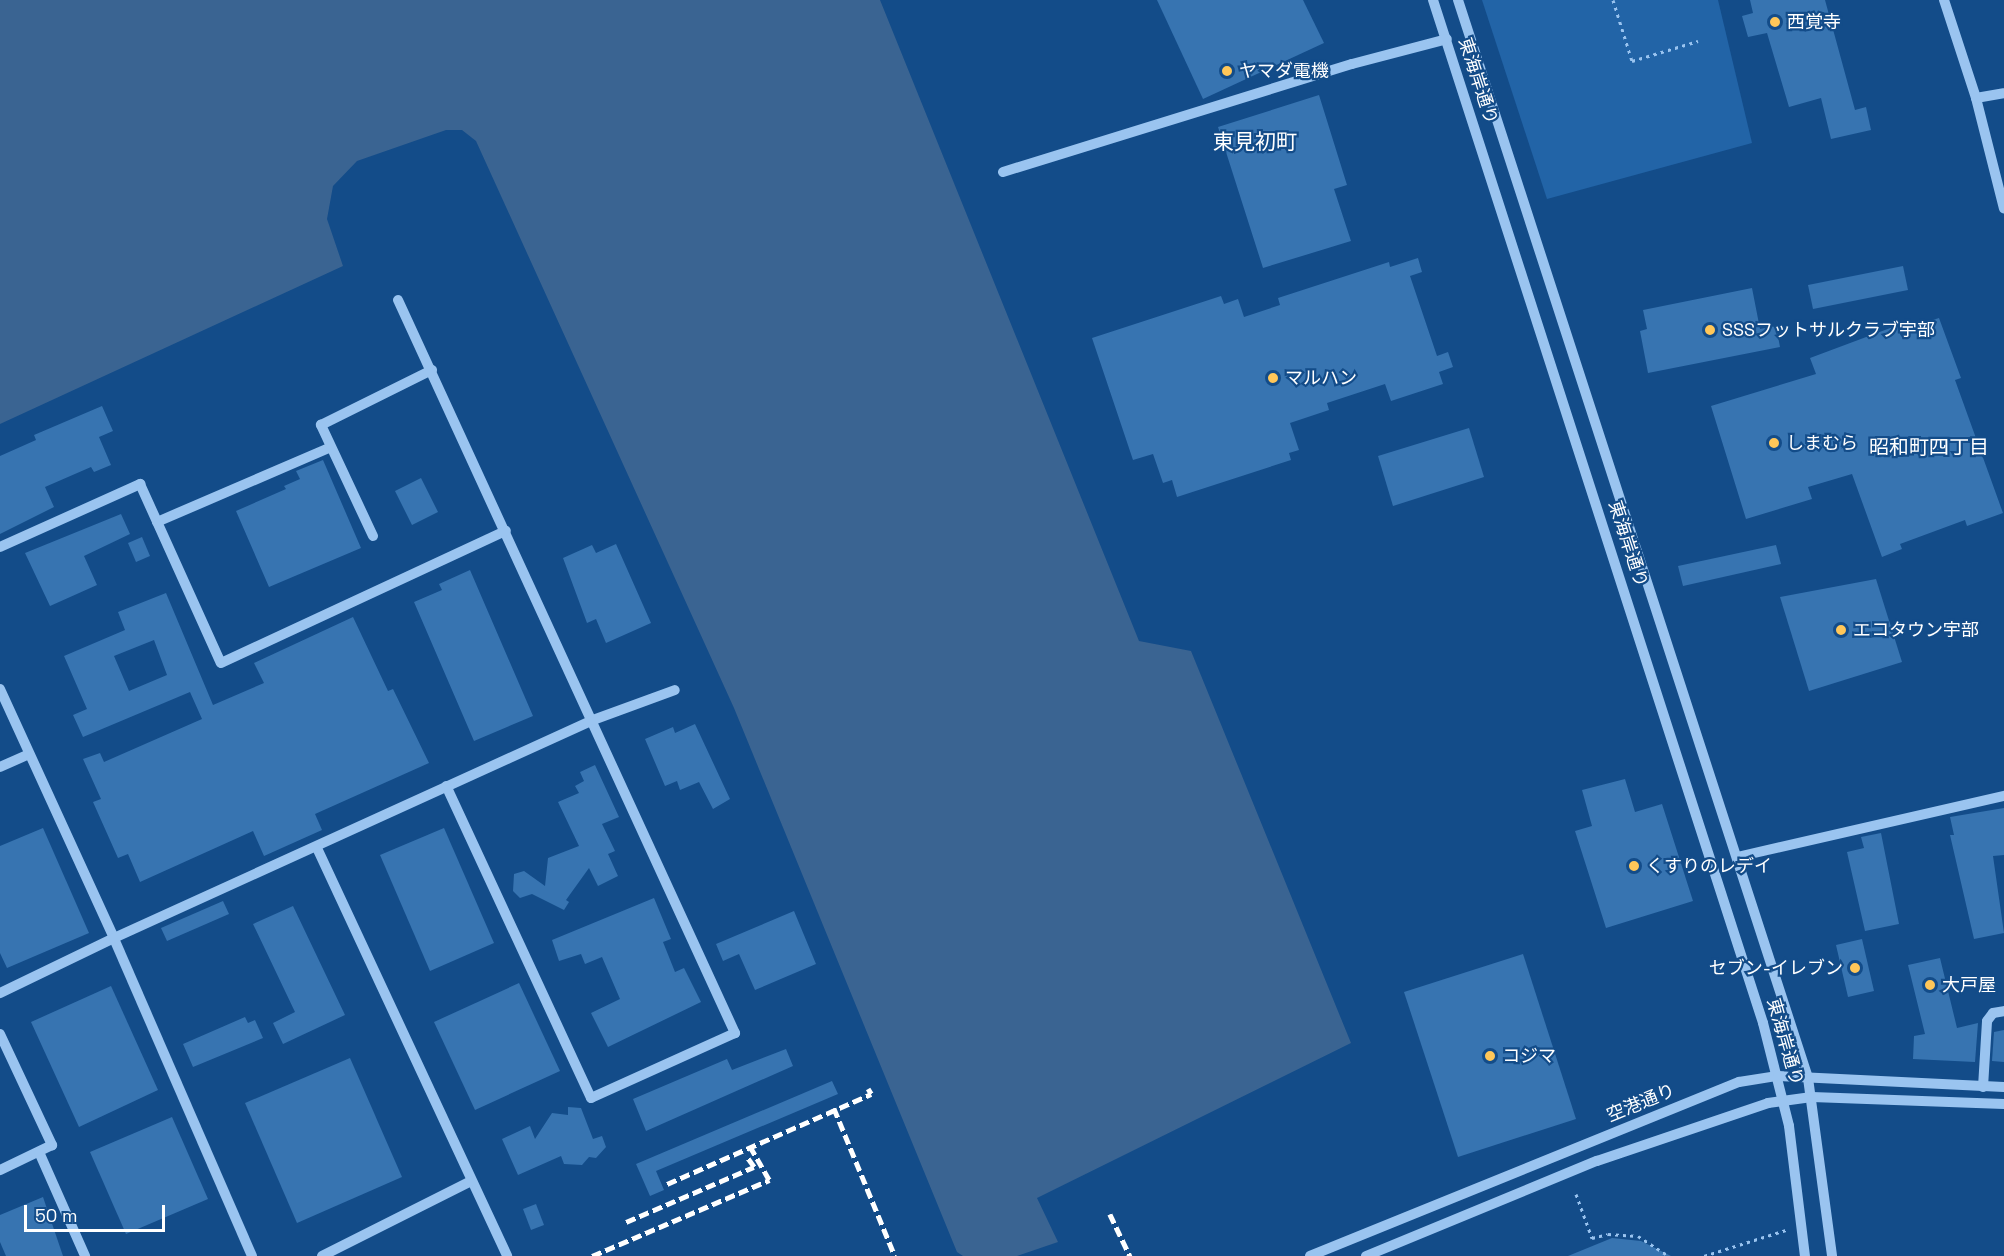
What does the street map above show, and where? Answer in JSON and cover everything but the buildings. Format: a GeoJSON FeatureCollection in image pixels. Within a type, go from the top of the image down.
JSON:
{"type":"FeatureCollection","features":[{"type":"Feature","properties":{"kind":"street","name":"東海岸通り"},"geometry":{"type":"LineString","coordinates":[[1433,0],[1779,1076],[1805,1256]]}},
{"type":"Feature","properties":{"kind":"street","name":"東海岸通り"},"geometry":{"type":"LineString","coordinates":[[1458,0],[1808,1078],[1832,1256]]}},
{"type":"Feature","properties":{"kind":"street"},"geometry":{"type":"LineString","coordinates":[[1944,0],[1976,98],[2004,209]]}},
{"type":"Feature","properties":{"kind":"street"},"geometry":{"type":"LineString","coordinates":[[1004,172],[1352,64],[1447,39]]}},
{"type":"Feature","properties":{"kind":"street"},"geometry":{"type":"LineString","coordinates":[[1976,98],[2004,93]]}},
{"type":"Feature","properties":{"kind":"street"},"geometry":{"type":"LineString","coordinates":[[398,300],[593,720],[735,1034],[591,1098],[446,786]]}},
{"type":"Feature","properties":{"kind":"street"},"geometry":{"type":"LineString","coordinates":[[373,536],[321,425],[432,370]]}},
{"type":"Feature","properties":{"kind":"street"},"geometry":{"type":"LineString","coordinates":[[157,522],[331,447]]}},
{"type":"Feature","properties":{"kind":"street"},"geometry":{"type":"LineString","coordinates":[[0,547],[140,484],[221,663],[506,531]]}},
{"type":"Feature","properties":{"kind":"street"},"geometry":{"type":"LineString","coordinates":[[0,689],[114,938],[252,1256]]}},
{"type":"Feature","properties":{"kind":"street"},"geometry":{"type":"LineString","coordinates":[[0,993],[114,938],[317,848],[446,786],[593,720],[675,690]]}},
{"type":"Feature","properties":{"kind":"street"},"geometry":{"type":"LineString","coordinates":[[0,767],[29,754]]}},
{"type":"Feature","properties":{"kind":"street"},"geometry":{"type":"LineString","coordinates":[[1737,857],[2004,796]]}},
{"type":"Feature","properties":{"kind":"street"},"geometry":{"type":"LineString","coordinates":[[317,848],[507,1256]]}},
{"type":"Feature","properties":{"kind":"street"},"geometry":{"type":"LineString","coordinates":[[1983,1087],[1987,1021],[1993,1014],[2004,1011]]}},
{"type":"Feature","properties":{"kind":"street"},"geometry":{"type":"LineString","coordinates":[[0,1034],[52,1146],[0,1170]]}},
{"type":"Feature","properties":{"kind":"street","name":"空港通り"},"geometry":{"type":"LineString","coordinates":[[1310,1256],[1739,1082],[1779,1076],[2004,1088]]}},
{"type":"Feature","properties":{"kind":"street"},"geometry":{"type":"LineString","coordinates":[[1366,1256],[1597,1161],[1747,1108],[1812,1097],[2004,1104]]}},
{"type":"Feature","properties":{"kind":"street"},"geometry":{"type":"LineString","coordinates":[[39,1152],[85,1256]]}},
{"type":"Feature","properties":{"kind":"street"},"geometry":{"type":"LineString","coordinates":[[322,1256],[471,1181]]}},
{"type":"Feature","properties":{"kind":"path"},"geometry":{"type":"LineString","coordinates":[[1613,0],[1632,61],[1698,41]]}},
{"type":"Feature","properties":{"kind":"path"},"geometry":{"type":"LineString","coordinates":[[1576,1194],[1592,1238],[1608,1234],[1638,1236],[1669,1256]]}},
{"type":"Feature","properties":{"kind":"path"},"geometry":{"type":"LineString","coordinates":[[1704,1256],[1786,1230]]}},
{"type":"Feature","properties":{"kind":"shaded area"},"geometry":{"type":"Polygon","coordinates":[[[0,0],[880,0],[1139,641],[1191,651],[1351,1043],[1037,1198],[1058,1242],[1017,1256],[963,1256],[957,1252],[734,708],[476,141],[462,130],[446,130],[357,161],[333,186],[327,219],[343,266],[0,424],[0,0]]]}},
{"type":"Feature","properties":{"kind":"shaded area"},"geometry":{"type":"Polygon","coordinates":[[[1482,0],[1718,0],[1752,143],[1547,199],[1482,0]]]}},
{"type":"Feature","properties":{"kind":"railway"},"geometry":{"type":"LineString","coordinates":[[667,1184],[871,1094],[868,1089]]}},
{"type":"Feature","properties":{"kind":"railway"},"geometry":{"type":"LineString","coordinates":[[834,1108],[895,1256]]}},
{"type":"Feature","properties":{"kind":"railway"},"geometry":{"type":"LineString","coordinates":[[592,1256],[769,1180],[750,1147]]}},
{"type":"Feature","properties":{"kind":"railway"},"geometry":{"type":"LineString","coordinates":[[626,1222],[754,1167],[746,1156]]}},
{"type":"Feature","properties":{"kind":"railway"},"geometry":{"type":"LineString","coordinates":[[1110,1214],[1130,1256]]}},
{"type":"Feature","properties":{"kind":"place","name":"西覚寺"},"geometry":{"type":"Point","coordinates":[1775,22]}},
{"type":"Feature","properties":{"kind":"place","name":"ヤマダ電機"},"geometry":{"type":"Point","coordinates":[1227,71]}},
{"type":"Feature","properties":{"kind":"place","name":"SSSフットサルクラブ宇部"},"geometry":{"type":"Point","coordinates":[1710,330]}},
{"type":"Feature","properties":{"kind":"place","name":"マルハン"},"geometry":{"type":"Point","coordinates":[1273,378]}},
{"type":"Feature","properties":{"kind":"place","name":"しまむら"},"geometry":{"type":"Point","coordinates":[1774,443]}},
{"type":"Feature","properties":{"kind":"place","name":"エコタウン宇部"},"geometry":{"type":"Point","coordinates":[1841,630]}},
{"type":"Feature","properties":{"kind":"place","name":"くすりのレデイ"},"geometry":{"type":"Point","coordinates":[1634,866]}},
{"type":"Feature","properties":{"kind":"place","name":"セブン-イレブン"},"geometry":{"type":"Point","coordinates":[1855,968]}},
{"type":"Feature","properties":{"kind":"place","name":"大戸屋"},"geometry":{"type":"Point","coordinates":[1930,985]}},
{"type":"Feature","properties":{"kind":"place","name":"コジマ"},"geometry":{"type":"Point","coordinates":[1490,1056]}},
{"type":"Feature","properties":{"kind":"district","name":"東見初町"},"geometry":{"type":"Point","coordinates":[1255,142]}},
{"type":"Feature","properties":{"kind":"district","name":"昭和町四丁目"},"geometry":{"type":"Point","coordinates":[1929,447]}}]}
